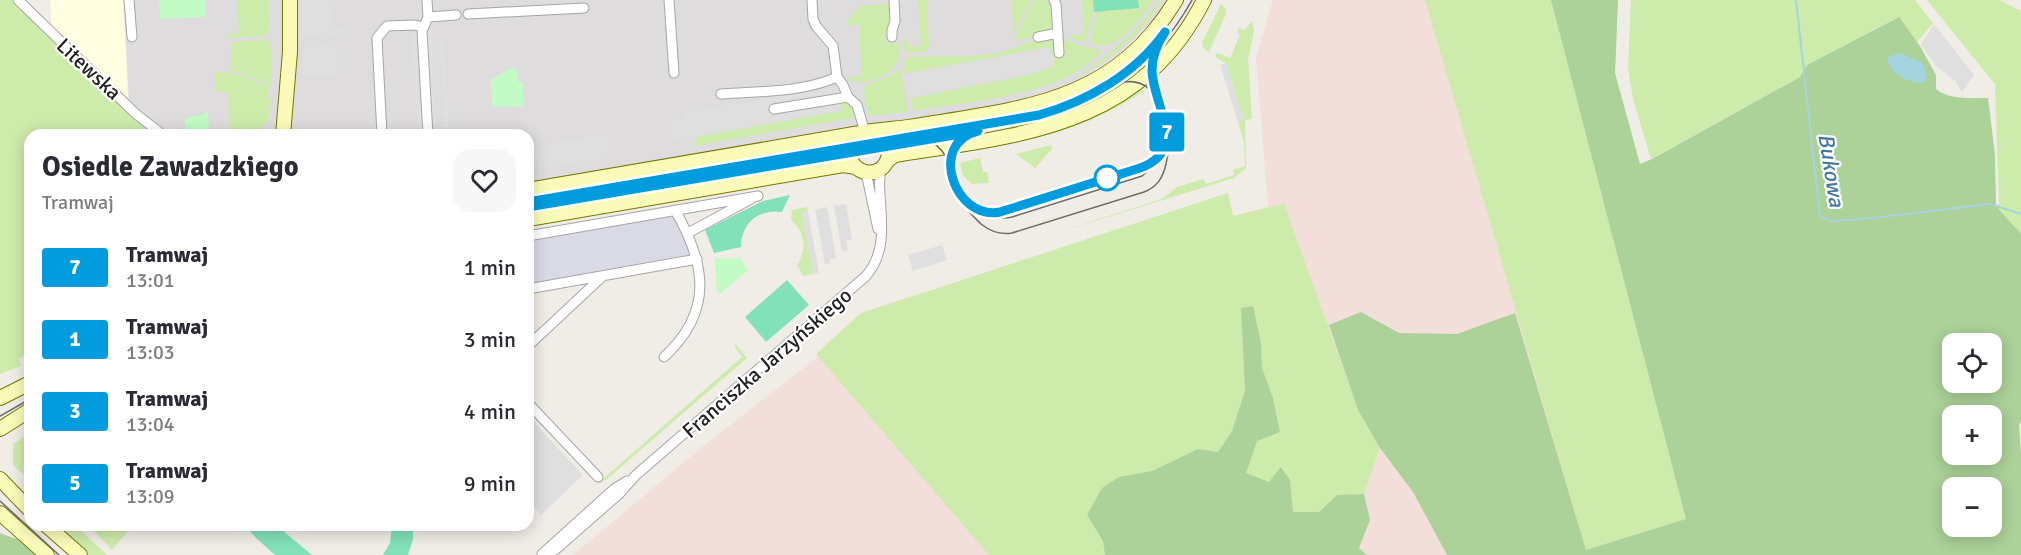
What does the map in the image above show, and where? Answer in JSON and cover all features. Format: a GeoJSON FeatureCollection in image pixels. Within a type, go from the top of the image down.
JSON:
{"type":"FeatureCollection","features":[{"type":"Feature","properties":{"kind":"main road"},"geometry":{"type":"LineString","coordinates":[[284,129],[290,52],[290,0]]}},
{"type":"Feature","properties":{"kind":"main road"},"geometry":{"type":"LineString","coordinates":[[534,189],[867,132],[1013,110],[1045,102],[1069,94],[1098,79],[1130,56],[1153,32],[1176,0]]}},
{"type":"Feature","properties":{"kind":"main road"},"geometry":{"type":"LineString","coordinates":[[534,218],[843,165],[874,171],[897,154],[1041,129],[1093,110],[1131,87],[1156,66],[1180,39],[1204,0]]}},
{"type":"Feature","properties":{"kind":"main road"},"geometry":{"type":"LineString","coordinates":[[858,168],[850,159],[849,148],[854,138],[867,132],[880,135],[887,141],[890,151],[886,162]]}},
{"type":"Feature","properties":{"kind":"main road"},"geometry":{"type":"LineString","coordinates":[[0,398],[24,386]]}},
{"type":"Feature","properties":{"kind":"main road"},"geometry":{"type":"LineString","coordinates":[[0,429],[24,414]]}},
{"type":"Feature","properties":{"kind":"main road"},"geometry":{"type":"LineString","coordinates":[[0,479],[24,504]]}},
{"type":"Feature","properties":{"kind":"main road"},"geometry":{"type":"LineString","coordinates":[[0,513],[47,555]]}},
{"type":"Feature","properties":{"kind":"main road"},"geometry":{"type":"LineString","coordinates":[[53,531],[80,555]]}},
{"type":"Feature","properties":{"kind":"street","name":"Litewska"},"geometry":{"type":"LineString","coordinates":[[18,0],[130,108],[156,129]]}},
{"type":"Feature","properties":{"kind":"street"},"geometry":{"type":"LineString","coordinates":[[129,0],[132,38]]}},
{"type":"Feature","properties":{"kind":"street"},"geometry":{"type":"LineString","coordinates":[[427,0],[428,17],[423,27],[428,129]]}},
{"type":"Feature","properties":{"kind":"street"},"geometry":{"type":"LineString","coordinates":[[669,0],[674,73]]}},
{"type":"Feature","properties":{"kind":"street"},"geometry":{"type":"LineString","coordinates":[[812,0],[813,19],[816,26],[833,46],[837,77],[848,98],[857,105],[867,132]]}},
{"type":"Feature","properties":{"kind":"street"},"geometry":{"type":"LineString","coordinates":[[892,37],[895,21],[894,0]]}},
{"type":"Feature","properties":{"kind":"street"},"geometry":{"type":"LineString","coordinates":[[1054,0],[1059,53]]}},
{"type":"Feature","properties":{"kind":"street"},"geometry":{"type":"LineString","coordinates":[[468,14],[584,8]]}},
{"type":"Feature","properties":{"kind":"street"},"geometry":{"type":"LineString","coordinates":[[428,17],[456,15]]}},
{"type":"Feature","properties":{"kind":"street"},"geometry":{"type":"LineString","coordinates":[[382,129],[377,38],[387,26],[423,27]]}},
{"type":"Feature","properties":{"kind":"street"},"geometry":{"type":"LineString","coordinates":[[1038,36],[1058,33]]}},
{"type":"Feature","properties":{"kind":"street"},"geometry":{"type":"LineString","coordinates":[[721,94],[797,89],[814,86],[837,77]]}},
{"type":"Feature","properties":{"kind":"street"},"geometry":{"type":"LineString","coordinates":[[774,109],[848,98]]}},
{"type":"Feature","properties":{"kind":"street","name":"Franciszka Jarzyńskiego"},"geometry":{"type":"LineString","coordinates":[[546,555],[555,550],[619,494],[636,475],[860,283],[876,262],[881,240],[879,178],[886,162]]}},
{"type":"Feature","properties":{"kind":"street"},"geometry":{"type":"LineString","coordinates":[[858,168],[867,177],[881,240]]}},
{"type":"Feature","properties":{"kind":"street"},"geometry":{"type":"LineString","coordinates":[[534,235],[758,196],[688,232]]}},
{"type":"Feature","properties":{"kind":"street"},"geometry":{"type":"LineString","coordinates":[[664,357],[681,341],[693,318],[699,292],[697,259],[688,232],[675,210]]}},
{"type":"Feature","properties":{"kind":"street"},"geometry":{"type":"LineString","coordinates":[[534,288],[697,259]]}},
{"type":"Feature","properties":{"kind":"street"},"geometry":{"type":"LineString","coordinates":[[534,339],[603,275]]}},
{"type":"Feature","properties":{"kind":"street"},"geometry":{"type":"LineString","coordinates":[[534,409],[598,477]]}},
{"type":"Feature","properties":{"kind":"street","name":"Franciszka Jarzyńskiego"},"geometry":{"type":"LineString","coordinates":[[541,555],[614,489],[636,475]]}},
{"type":"Feature","properties":{"kind":"shaded area"},"geometry":{"type":"Polygon","coordinates":[[[50,0],[123,0],[128,98],[124,98],[52,29],[50,0]]]}},
{"type":"Feature","properties":{"kind":"shaded area"},"geometry":{"type":"Polygon","coordinates":[[[124,0],[288,0],[281,129],[164,129],[129,101],[124,0]]]}},
{"type":"Feature","properties":{"kind":"shaded area"},"geometry":{"type":"Polygon","coordinates":[[[292,0],[1168,0],[1156,17],[1119,54],[1073,83],[1048,95],[1017,103],[534,187],[534,129],[285,129],[292,0]]]}},
{"type":"Feature","properties":{"kind":"shaded area"},"geometry":{"type":"Polygon","coordinates":[[[302,0],[333,0],[334,29],[343,29],[343,34],[303,37],[302,0]]]}},
{"type":"Feature","properties":{"kind":"shaded area"},"geometry":{"type":"Polygon","coordinates":[[[1273,0],[1618,0],[1615,73],[1692,360],[1942,450],[1942,465],[1995,465],[1999,477],[1942,477],[1942,537],[2002,537],[2002,489],[2021,555],[573,555],[707,443],[869,317],[1228,193],[1233,216],[1268,207],[1256,58],[1273,0]]]}},
{"type":"Feature","properties":{"kind":"shaded area"},"geometry":{"type":"Polygon","coordinates":[[[1934,24],[1974,75],[1962,92],[1955,81],[1936,66],[1921,45],[1934,24]]]}},
{"type":"Feature","properties":{"kind":"shaded area"},"geometry":{"type":"Polygon","coordinates":[[[426,31],[431,31],[436,129],[431,129],[426,31]]]}},
{"type":"Feature","properties":{"kind":"shaded area"},"geometry":{"type":"Polygon","coordinates":[[[412,33],[418,33],[424,129],[418,129],[412,33]]]}},
{"type":"Feature","properties":{"kind":"shaded area"},"geometry":{"type":"Polygon","coordinates":[[[445,41],[450,129],[444,129],[439,42],[445,41]]]}},
{"type":"Feature","properties":{"kind":"shaded area"},"geometry":{"type":"Polygon","coordinates":[[[336,44],[338,76],[303,75],[302,48],[336,44]]]}},
{"type":"Feature","properties":{"kind":"shaded area"},"geometry":{"type":"Polygon","coordinates":[[[1050,47],[1055,65],[1038,72],[907,97],[904,74],[1050,47]]]}},
{"type":"Feature","properties":{"kind":"shaded area"},"geometry":{"type":"Polygon","coordinates":[[[1226,63],[1244,120],[1238,122],[1220,65],[1226,63]]]}},
{"type":"Feature","properties":{"kind":"shaded area"},"geometry":{"type":"Polygon","coordinates":[[[837,87],[840,95],[839,111],[673,140],[671,120],[683,119],[683,113],[837,87]]]}},
{"type":"Feature","properties":{"kind":"shaded area"},"geometry":{"type":"Polygon","coordinates":[[[606,134],[610,157],[534,170],[534,146],[606,134]]]}},
{"type":"Feature","properties":{"kind":"shaded area"},"geometry":{"type":"Polygon","coordinates":[[[846,204],[852,240],[846,241],[848,250],[842,251],[834,206],[846,204]]]}},
{"type":"Feature","properties":{"kind":"shaded area"},"geometry":{"type":"Polygon","coordinates":[[[827,207],[836,258],[830,259],[830,263],[825,264],[815,210],[827,207]]]}},
{"type":"Feature","properties":{"kind":"shaded area"},"geometry":{"type":"Polygon","coordinates":[[[675,210],[697,259],[534,288],[534,235],[675,210]]]}},
{"type":"Feature","properties":{"kind":"shaded area"},"geometry":{"type":"Polygon","coordinates":[[[808,211],[819,273],[813,274],[802,212],[808,211]]]}},
{"type":"Feature","properties":{"kind":"shaded area"},"geometry":{"type":"Polygon","coordinates":[[[942,245],[947,260],[913,271],[908,255],[942,245]]]}},
{"type":"Feature","properties":{"kind":"shaded area"},"geometry":{"type":"Polygon","coordinates":[[[534,422],[583,475],[541,515],[534,507],[534,422]]]}},
{"type":"Feature","properties":{"kind":"green space"},"geometry":{"type":"Polygon","coordinates":[[[0,0],[15,0],[154,129],[24,129],[24,356],[19,358],[21,366],[0,374],[0,0]]]}},
{"type":"Feature","properties":{"kind":"green space"},"geometry":{"type":"Polygon","coordinates":[[[159,0],[205,0],[206,17],[160,19],[159,0]]]}},
{"type":"Feature","properties":{"kind":"green space"},"geometry":{"type":"Polygon","coordinates":[[[237,0],[269,0],[270,28],[267,36],[228,38],[228,34],[239,33],[237,0]]]}},
{"type":"Feature","properties":{"kind":"green space"},"geometry":{"type":"Polygon","coordinates":[[[918,0],[927,0],[929,48],[924,52],[907,53],[903,48],[903,41],[908,38],[909,47],[921,46],[918,0]]]}},
{"type":"Feature","properties":{"kind":"green space"},"geometry":{"type":"Polygon","coordinates":[[[1011,0],[1031,0],[1014,35],[1011,0]]]}},
{"type":"Feature","properties":{"kind":"green space"},"geometry":{"type":"Polygon","coordinates":[[[1034,0],[1051,1],[1053,24],[1049,31],[1015,42],[1015,39],[1034,0]]]}},
{"type":"Feature","properties":{"kind":"green space"},"geometry":{"type":"Polygon","coordinates":[[[1082,0],[1093,0],[1094,12],[1083,42],[1071,39],[1070,35],[1084,34],[1082,0]]]}},
{"type":"Feature","properties":{"kind":"green space"},"geometry":{"type":"Polygon","coordinates":[[[1093,0],[1138,0],[1139,8],[1094,12],[1093,0]]]}},
{"type":"Feature","properties":{"kind":"green space"},"geometry":{"type":"Polygon","coordinates":[[[1138,0],[1154,0],[1126,33],[1108,45],[1099,46],[1090,42],[1097,11],[1138,8],[1138,0]]]}},
{"type":"Feature","properties":{"kind":"green space"},"geometry":{"type":"Polygon","coordinates":[[[1159,0],[1162,0],[1154,13],[1122,48],[1097,66],[1069,81],[1094,65],[1118,45],[1140,24],[1159,0]]]}},
{"type":"Feature","properties":{"kind":"green space"},"geometry":{"type":"Polygon","coordinates":[[[1425,0],[1551,0],[1686,519],[1586,550],[1425,0]]]}},
{"type":"Feature","properties":{"kind":"green space"},"geometry":{"type":"Polygon","coordinates":[[[1551,0],[1618,0],[1615,73],[1640,164],[1800,77],[1807,65],[1899,17],[1920,46],[1936,75],[1936,89],[1954,97],[1988,98],[1995,155],[1996,206],[2021,234],[2021,422],[2019,425],[2021,555],[1447,555],[1413,492],[1380,448],[1358,410],[1329,325],[1361,312],[1399,333],[1457,334],[1515,313],[1586,550],[1686,519],[1551,0]]]}},
{"type":"Feature","properties":{"kind":"green space"},"geometry":{"type":"Polygon","coordinates":[[[1631,0],[1915,0],[1933,23],[1917,42],[1898,17],[1807,65],[1800,77],[1651,159],[1633,99],[1628,68],[1631,0]]]}},
{"type":"Feature","properties":{"kind":"green space"},"geometry":{"type":"Polygon","coordinates":[[[1927,0],[1999,0],[2021,11],[2021,234],[1996,206],[1999,203],[1995,84],[1927,0]]]}},
{"type":"Feature","properties":{"kind":"green space"},"geometry":{"type":"Polygon","coordinates":[[[891,4],[892,20],[884,43],[899,43],[899,56],[896,64],[886,75],[871,81],[849,80],[848,77],[862,76],[859,25],[845,25],[859,6],[891,4]]]}},
{"type":"Feature","properties":{"kind":"green space"},"geometry":{"type":"Polygon","coordinates":[[[1221,4],[1226,14],[1209,52],[1203,47],[1202,42],[1221,4]]]}},
{"type":"Feature","properties":{"kind":"green space"},"geometry":{"type":"Polygon","coordinates":[[[1252,21],[1254,31],[1248,59],[1252,119],[1245,120],[1246,168],[1234,178],[1037,239],[1162,199],[1177,187],[1203,179],[1206,184],[1234,175],[1233,170],[1245,166],[1244,142],[1238,122],[1244,120],[1226,63],[1215,57],[1217,53],[1230,58],[1240,35],[1237,33],[1239,28],[1245,30],[1252,21]]]}},
{"type":"Feature","properties":{"kind":"green space"},"geometry":{"type":"Polygon","coordinates":[[[1155,37],[1157,38],[1121,71],[1083,95],[1041,111],[994,122],[993,118],[1037,109],[1155,37]]]}},
{"type":"Feature","properties":{"kind":"green space"},"geometry":{"type":"Polygon","coordinates":[[[1038,39],[1064,39],[1077,45],[1102,51],[1086,66],[1065,78],[1041,87],[987,100],[913,111],[911,98],[1029,75],[1055,64],[1050,47],[904,74],[903,63],[908,57],[972,56],[999,53],[1038,39]]]}},
{"type":"Feature","properties":{"kind":"green space"},"geometry":{"type":"Polygon","coordinates":[[[268,41],[271,46],[272,85],[230,70],[232,42],[268,41]]]}},
{"type":"Feature","properties":{"kind":"green space"},"geometry":{"type":"Polygon","coordinates":[[[511,68],[516,68],[518,82],[523,82],[524,106],[495,107],[492,104],[491,80],[511,68]]]}},
{"type":"Feature","properties":{"kind":"green space"},"geometry":{"type":"Polygon","coordinates":[[[900,68],[908,112],[868,116],[863,87],[894,74],[900,68]]]}},
{"type":"Feature","properties":{"kind":"green space"},"geometry":{"type":"Polygon","coordinates":[[[214,72],[230,72],[272,87],[268,89],[268,98],[271,98],[269,120],[260,129],[230,129],[228,93],[216,93],[214,72]]]}},
{"type":"Feature","properties":{"kind":"green space"},"geometry":{"type":"Polygon","coordinates":[[[1136,90],[1145,90],[1092,119],[1038,138],[998,146],[997,142],[1136,90]]]}},
{"type":"Feature","properties":{"kind":"green space"},"geometry":{"type":"Polygon","coordinates":[[[840,100],[850,101],[858,117],[696,146],[696,137],[841,111],[840,100]]]}},
{"type":"Feature","properties":{"kind":"green space"},"geometry":{"type":"Polygon","coordinates":[[[208,112],[209,129],[186,129],[185,119],[208,112]]]}},
{"type":"Feature","properties":{"kind":"green space"},"geometry":{"type":"Polygon","coordinates":[[[1051,145],[1052,149],[1035,168],[1016,154],[1051,145]]]}},
{"type":"Feature","properties":{"kind":"green space"},"geometry":{"type":"Polygon","coordinates":[[[980,158],[983,172],[987,172],[989,183],[972,184],[963,176],[960,163],[980,158]]]}},
{"type":"Feature","properties":{"kind":"green space"},"geometry":{"type":"Polygon","coordinates":[[[653,173],[654,178],[534,199],[534,194],[653,173]]]}},
{"type":"Feature","properties":{"kind":"green space"},"geometry":{"type":"Polygon","coordinates":[[[655,187],[656,192],[534,213],[534,207],[655,187]]]}},
{"type":"Feature","properties":{"kind":"green space"},"geometry":{"type":"Polygon","coordinates":[[[1228,193],[1233,216],[1284,204],[1358,410],[1380,448],[1364,494],[1337,495],[1319,512],[1293,512],[1290,480],[1281,467],[1269,483],[1246,473],[1257,441],[1280,432],[1273,398],[1262,368],[1261,343],[1252,306],[1241,308],[1245,391],[1232,431],[1218,452],[1198,449],[1152,471],[1119,477],[1087,515],[1103,541],[1105,555],[989,555],[816,354],[861,313],[1228,193]]]}},
{"type":"Feature","properties":{"kind":"green space"},"geometry":{"type":"Polygon","coordinates":[[[790,195],[782,212],[774,211],[753,219],[744,231],[741,247],[714,253],[705,230],[763,201],[790,195]]]}},
{"type":"Feature","properties":{"kind":"green space"},"geometry":{"type":"Polygon","coordinates":[[[807,207],[808,211],[802,212],[813,274],[803,276],[797,265],[804,247],[802,235],[791,220],[792,210],[807,207]]]}},
{"type":"Feature","properties":{"kind":"green space"},"geometry":{"type":"Polygon","coordinates":[[[715,258],[740,258],[748,270],[720,294],[717,293],[715,258]]]}},
{"type":"Feature","properties":{"kind":"green space"},"geometry":{"type":"Polygon","coordinates":[[[787,280],[809,305],[766,342],[745,317],[787,280]]]}},
{"type":"Feature","properties":{"kind":"green space"},"geometry":{"type":"Polygon","coordinates":[[[1253,306],[1261,343],[1262,368],[1273,398],[1280,432],[1257,441],[1246,473],[1269,482],[1281,467],[1290,480],[1293,512],[1319,512],[1337,495],[1364,494],[1370,520],[1359,548],[1367,555],[1105,555],[1103,541],[1087,515],[1102,488],[1119,477],[1152,471],[1198,449],[1218,452],[1232,431],[1245,391],[1241,308],[1253,306]]]}},
{"type":"Feature","properties":{"kind":"green space"},"geometry":{"type":"Polygon","coordinates":[[[734,342],[747,358],[607,479],[595,486],[742,357],[734,342]]]}},
{"type":"Feature","properties":{"kind":"green space"},"geometry":{"type":"Polygon","coordinates":[[[24,437],[24,475],[13,465],[13,444],[24,437]]]}},
{"type":"Feature","properties":{"kind":"green space"},"geometry":{"type":"Polygon","coordinates":[[[60,531],[81,531],[107,555],[86,555],[60,531]]]}},
{"type":"Feature","properties":{"kind":"green space"},"geometry":{"type":"Polygon","coordinates":[[[94,531],[128,531],[112,550],[94,531]]]}},
{"type":"Feature","properties":{"kind":"green space"},"geometry":{"type":"Polygon","coordinates":[[[250,531],[283,531],[312,555],[275,555],[250,531]]]}},
{"type":"Feature","properties":{"kind":"green space"},"geometry":{"type":"Polygon","coordinates":[[[391,531],[413,531],[408,555],[383,555],[390,543],[391,531]]]}},
{"type":"Feature","properties":{"kind":"green space"},"geometry":{"type":"Polygon","coordinates":[[[0,533],[19,540],[35,555],[0,555],[0,533]]]}},
{"type":"Feature","properties":{"kind":"water"},"geometry":{"type":"Polygon","coordinates":[[[1899,53],[1923,63],[1927,76],[1925,82],[1913,82],[1895,73],[1888,63],[1888,57],[1899,53]]]}},
{"type":"Feature","properties":{"kind":"waterway","name":"Bukowa"},"geometry":{"type":"LineString","coordinates":[[1796,0],[1820,217],[1833,221],[1990,204],[2021,214]]}},
{"type":"Feature","properties":{"kind":"tram line"},"geometry":{"type":"LineString","coordinates":[[534,206],[1009,126],[1038,119],[1092,99],[1116,85],[1158,48],[1176,26],[1192,0]]}},
{"type":"Feature","properties":{"kind":"tram line","name":"7"},"geometry":{"type":"LineString","coordinates":[[534,201],[1039,115],[1074,102],[1110,83],[1146,55],[1165,32],[1156,48],[1152,72],[1167,135],[1160,155],[1148,165],[1000,212],[984,212],[963,199],[956,186],[950,161],[954,146],[971,132]]}},
{"type":"Feature","properties":{"kind":"tram line"},"geometry":{"type":"LineString","coordinates":[[926,139],[935,144],[946,157],[967,209],[988,229],[1004,234],[1144,192],[1156,185],[1161,178],[1168,152],[1167,131],[1152,78],[1154,53]]}},
{"type":"Feature","properties":{"kind":"tram line"},"geometry":{"type":"LineString","coordinates":[[1120,83],[1140,84],[1149,88],[1156,96]]}},
{"type":"Feature","properties":{"kind":"tram line","name":"7"},"geometry":{"type":"LineString","coordinates":[[978,131],[971,132],[971,132],[978,131]]}},
{"type":"Feature","properties":{"kind":"tram line","name":"7"},"geometry":{"type":"LineString","coordinates":[[534,206],[971,132]]}},
{"type":"Feature","properties":{"kind":"tram line"},"geometry":{"type":"LineString","coordinates":[[951,167],[954,147],[970,133]]}},
{"type":"Feature","properties":{"kind":"tram line"},"geometry":{"type":"LineString","coordinates":[[968,203],[994,217],[1012,217],[1142,176],[1154,166],[1165,144]]}},
{"type":"Feature","properties":{"kind":"tram line"},"geometry":{"type":"LineString","coordinates":[[0,416],[24,402]]}},
{"type":"Feature","properties":{"kind":"tram line"},"geometry":{"type":"LineString","coordinates":[[0,501],[24,523]]}},
{"type":"Feature","properties":{"kind":"tram line"},"geometry":{"type":"LineString","coordinates":[[33,531],[59,555]]}}]}
